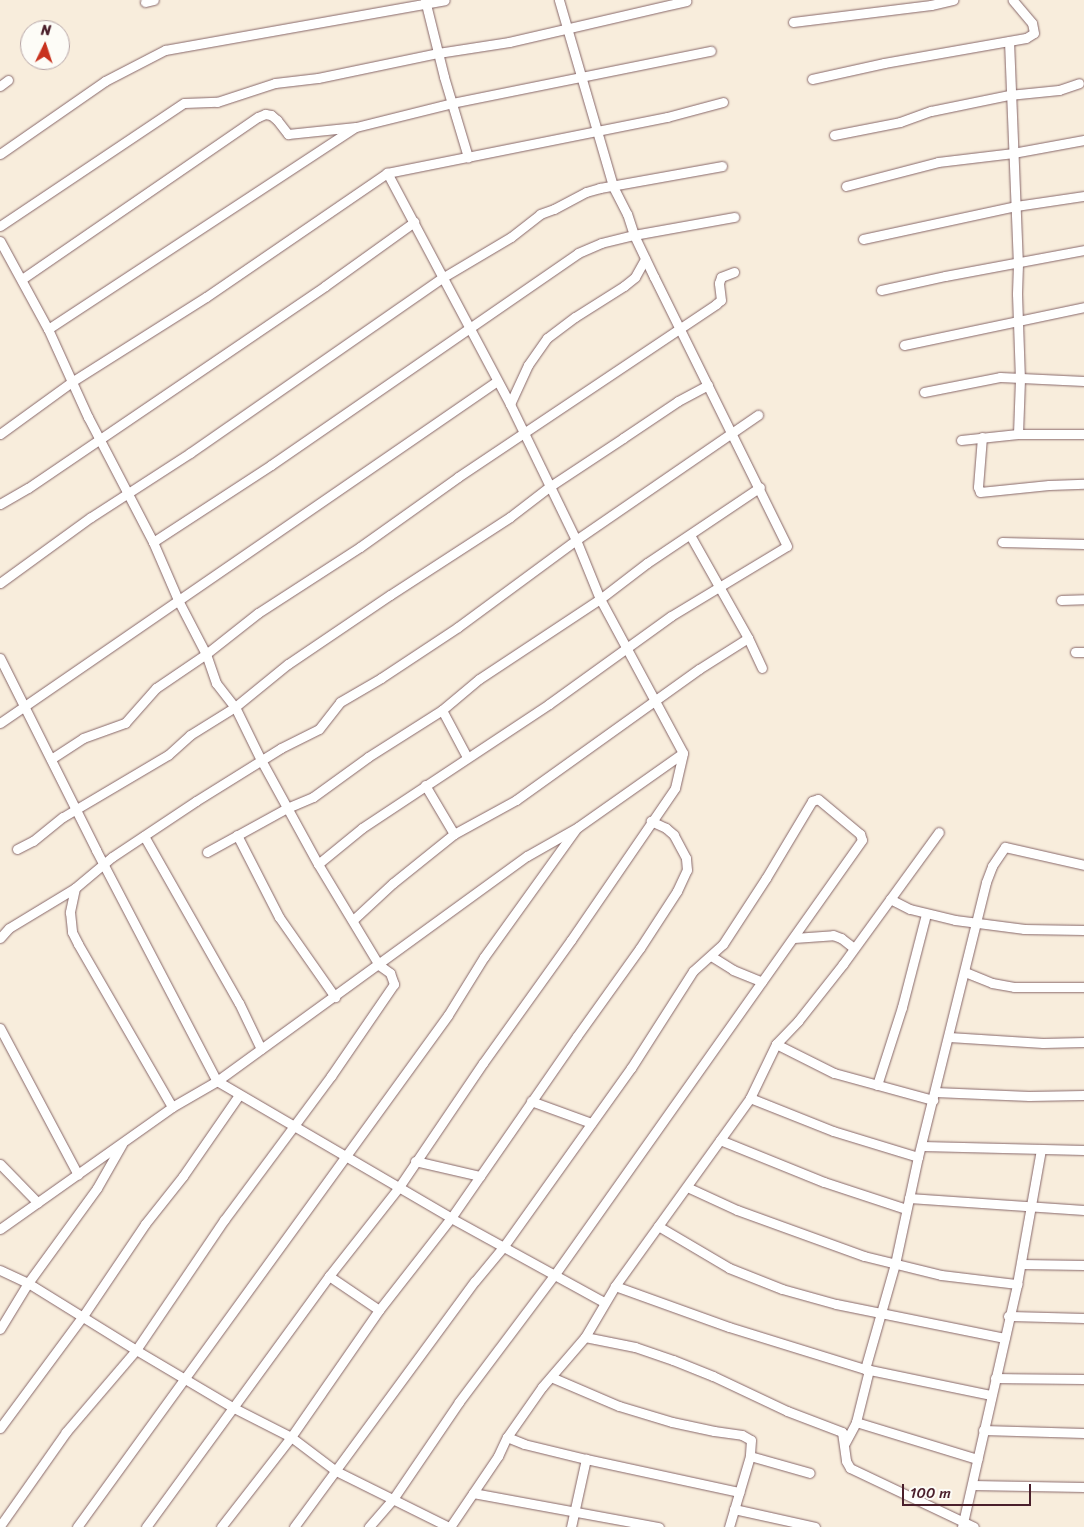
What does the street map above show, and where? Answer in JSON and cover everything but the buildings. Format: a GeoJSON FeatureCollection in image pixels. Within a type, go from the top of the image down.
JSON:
{"type":"FeatureCollection","features":[{"type":"Feature","properties":{"kind":"street"},"geometry":{"type":"LineString","coordinates":[[0,154],[105,81],[165,50],[425,2],[445,0]]}},
{"type":"Feature","properties":{"kind":"street"},"geometry":{"type":"LineString","coordinates":[[318,864],[362,828],[467,757],[520,724],[719,585],[787,546],[733,432],[645,259],[627,214],[613,186],[566,30],[559,0]]}},
{"type":"Feature","properties":{"kind":"street"},"geometry":{"type":"LineString","coordinates":[[793,22],[931,5],[953,0]]}},
{"type":"Feature","properties":{"kind":"street"},"geometry":{"type":"LineString","coordinates":[[812,79],[884,63],[1026,38],[1034,33],[1032,23],[1013,0]]}},
{"type":"Feature","properties":{"kind":"street"},"geometry":{"type":"LineString","coordinates":[[0,226],[184,103],[217,102],[275,84],[318,78],[438,53],[475,48],[566,30],[686,1]]}},
{"type":"Feature","properties":{"kind":"street"},"geometry":{"type":"LineString","coordinates":[[425,2],[468,157]]}},
{"type":"Feature","properties":{"kind":"street"},"geometry":{"type":"LineString","coordinates":[[1009,41],[1009,95],[1018,264],[1020,379],[1018,434]]}},
{"type":"Feature","properties":{"kind":"street"},"geometry":{"type":"LineString","coordinates":[[22,280],[258,117],[271,115],[288,134],[356,127],[452,103],[711,51]]}},
{"type":"Feature","properties":{"kind":"street"},"geometry":{"type":"LineString","coordinates":[[834,135],[900,122],[931,111],[1009,95],[1059,90],[1079,83]]}},
{"type":"Feature","properties":{"kind":"street"},"geometry":{"type":"LineString","coordinates":[[0,434],[73,381],[206,297],[387,173],[667,117],[723,102]]}},
{"type":"Feature","properties":{"kind":"street"},"geometry":{"type":"LineString","coordinates":[[48,329],[356,127]]}},
{"type":"Feature","properties":{"kind":"street"},"geometry":{"type":"LineString","coordinates":[[846,186],[938,162],[1013,153],[1084,140]]}},
{"type":"Feature","properties":{"kind":"street"},"geometry":{"type":"LineString","coordinates":[[0,583],[16,574],[28,562],[92,517],[127,495],[329,355],[389,317],[442,278],[511,237],[540,214],[554,209],[586,192],[722,166]]}},
{"type":"Feature","properties":{"kind":"street"},"geometry":{"type":"LineString","coordinates":[[146,1527],[329,1276],[399,1186],[576,933],[675,788],[684,753],[654,702],[628,648],[600,599],[576,540],[549,487],[525,433],[387,173]]}},
{"type":"Feature","properties":{"kind":"street"},"geometry":{"type":"LineString","coordinates":[[863,239],[1016,206],[1084,196]]}},
{"type":"Feature","properties":{"kind":"street"},"geometry":{"type":"LineString","coordinates":[[153,542],[469,329],[578,252],[601,243],[634,235],[734,217]]}},
{"type":"Feature","properties":{"kind":"street"},"geometry":{"type":"LineString","coordinates":[[0,504],[100,439],[325,286],[414,222]]}},
{"type":"Feature","properties":{"kind":"street"},"geometry":{"type":"LineString","coordinates":[[0,241],[48,329],[127,495],[153,542],[179,602],[206,654],[216,684],[235,706],[261,760],[318,864],[379,965],[390,974],[394,986],[224,1220],[136,1350],[66,1432],[0,1526]]}},
{"type":"Feature","properties":{"kind":"street"},"geometry":{"type":"LineString","coordinates":[[882,290],[1084,250]]}},
{"type":"Feature","properties":{"kind":"street"},"geometry":{"type":"LineString","coordinates":[[510,404],[528,365],[547,338],[575,317],[624,286],[635,277],[645,259]]}},
{"type":"Feature","properties":{"kind":"street"},"geometry":{"type":"LineString","coordinates":[[51,759],[83,738],[125,723],[156,688],[206,654],[258,613],[360,547],[721,300],[719,283],[721,277],[734,272]]}},
{"type":"Feature","properties":{"kind":"street"},"geometry":{"type":"LineString","coordinates":[[904,345],[1084,307]]}},
{"type":"Feature","properties":{"kind":"street"},"geometry":{"type":"LineString","coordinates":[[924,392],[1000,377],[1084,381]]}},
{"type":"Feature","properties":{"kind":"street"},"geometry":{"type":"LineString","coordinates":[[0,723],[179,602],[497,381]]}},
{"type":"Feature","properties":{"kind":"street"},"geometry":{"type":"LineString","coordinates":[[17,849],[33,840],[63,817],[77,811],[168,755],[190,735],[235,706],[288,664],[510,517],[549,487],[678,401],[708,385]]}},
{"type":"Feature","properties":{"kind":"street"},"geometry":{"type":"LineString","coordinates":[[0,938],[9,928],[75,888],[104,863],[144,836],[261,760],[319,729],[340,702],[381,678],[458,627],[576,540],[758,415]]}},
{"type":"Feature","properties":{"kind":"street"},"geometry":{"type":"LineString","coordinates":[[961,440],[1018,434],[1084,434]]}},
{"type":"Feature","properties":{"kind":"street"},"geometry":{"type":"LineString","coordinates":[[982,437],[978,487],[980,492],[1049,485],[1084,484]]}},
{"type":"Feature","properties":{"kind":"street"},"geometry":{"type":"LineString","coordinates":[[207,852],[287,808],[313,797],[368,757],[442,710],[479,678],[600,599],[760,488]]}},
{"type":"Feature","properties":{"kind":"street"},"geometry":{"type":"LineString","coordinates":[[690,535],[748,638],[762,668]]}},
{"type":"Feature","properties":{"kind":"street"},"geometry":{"type":"LineString","coordinates":[[1002,542],[1084,544]]}},
{"type":"Feature","properties":{"kind":"street"},"geometry":{"type":"LineString","coordinates":[[1061,600],[1084,599]]}},
{"type":"Feature","properties":{"kind":"street"},"geometry":{"type":"LineString","coordinates":[[353,920],[393,883],[454,834],[516,800],[748,638]]}},
{"type":"Feature","properties":{"kind":"street"},"geometry":{"type":"LineString","coordinates":[[0,658],[217,1081],[451,1218],[604,1302]]}},
{"type":"Feature","properties":{"kind":"street"},"geometry":{"type":"LineString","coordinates":[[442,710],[467,757]]}},
{"type":"Feature","properties":{"kind":"street"},"geometry":{"type":"LineString","coordinates":[[0,1229],[172,1107],[217,1081],[527,856],[578,827],[684,753]]}},
{"type":"Feature","properties":{"kind":"street"},"geometry":{"type":"LineString","coordinates":[[425,785],[454,834]]}},
{"type":"Feature","properties":{"kind":"street"},"geometry":{"type":"LineString","coordinates":[[294,1527],[475,1282],[504,1246],[631,1068],[694,971],[723,944],[812,801],[818,799],[860,834],[862,840],[555,1274],[459,1402],[393,1499],[369,1527]]}},
{"type":"Feature","properties":{"kind":"street"},"geometry":{"type":"LineString","coordinates":[[221,1527],[291,1437],[379,1310],[451,1218],[531,1101],[640,948],[684,879],[687,870],[686,858],[682,847],[666,828],[651,821]]}},
{"type":"Feature","properties":{"kind":"street"},"geometry":{"type":"LineString","coordinates":[[77,1527],[448,1014],[484,957],[578,827]]}},
{"type":"Feature","properties":{"kind":"street"},"geometry":{"type":"LineString","coordinates":[[0,1270],[28,1283],[234,1408],[291,1437],[336,1471],[449,1527],[498,1456],[507,1437],[551,1377],[585,1337],[615,1286],[750,1098],[776,1044],[798,1021],[939,832]]}},
{"type":"Feature","properties":{"kind":"street"},"geometry":{"type":"LineString","coordinates":[[237,835],[279,917],[335,997]]}},
{"type":"Feature","properties":{"kind":"street"},"geometry":{"type":"LineString","coordinates":[[144,836],[239,1003],[261,1049]]}},
{"type":"Feature","properties":{"kind":"street"},"geometry":{"type":"LineString","coordinates":[[845,1444],[856,1422],[867,1370],[895,1264],[918,1157],[986,882],[999,854],[1005,847],[1084,864]]}},
{"type":"Feature","properties":{"kind":"street"},"geometry":{"type":"LineString","coordinates":[[75,888],[70,912],[72,932],[172,1107]]}},
{"type":"Feature","properties":{"kind":"street"},"geometry":{"type":"LineString","coordinates":[[890,899],[910,909],[926,914],[976,923],[1024,929],[1084,930]]}},
{"type":"Feature","properties":{"kind":"street"},"geometry":{"type":"LineString","coordinates":[[877,1085],[902,1007],[926,914]]}},
{"type":"Feature","properties":{"kind":"street"},"geometry":{"type":"LineString","coordinates":[[794,938],[833,936],[841,938],[854,948]]}},
{"type":"Feature","properties":{"kind":"street"},"geometry":{"type":"LineString","coordinates":[[711,956],[733,970],[762,982]]}},
{"type":"Feature","properties":{"kind":"street"},"geometry":{"type":"LineString","coordinates":[[965,972],[992,983],[1014,987],[1084,987]]}},
{"type":"Feature","properties":{"kind":"street"},"geometry":{"type":"LineString","coordinates":[[0,1028],[78,1175]]}},
{"type":"Feature","properties":{"kind":"street"},"geometry":{"type":"LineString","coordinates":[[949,1037],[1043,1043],[1084,1042]]}},
{"type":"Feature","properties":{"kind":"street"},"geometry":{"type":"LineString","coordinates":[[776,1044],[834,1073],[877,1085],[934,1096],[1084,1094]]}},
{"type":"Feature","properties":{"kind":"street"},"geometry":{"type":"LineString","coordinates":[[0,1428],[83,1316],[145,1224],[183,1176],[239,1095]]}},
{"type":"Feature","properties":{"kind":"street"},"geometry":{"type":"LineString","coordinates":[[750,1098],[833,1131],[918,1157]]}},
{"type":"Feature","properties":{"kind":"street"},"geometry":{"type":"LineString","coordinates":[[531,1101],[591,1123]]}},
{"type":"Feature","properties":{"kind":"street"},"geometry":{"type":"LineString","coordinates":[[720,1140],[824,1182],[906,1209]]}},
{"type":"Feature","properties":{"kind":"street"},"geometry":{"type":"LineString","coordinates":[[0,1329],[28,1283],[97,1188],[123,1142]]}},
{"type":"Feature","properties":{"kind":"street"},"geometry":{"type":"LineString","coordinates":[[922,1146],[1084,1150]]}},
{"type":"Feature","properties":{"kind":"street"},"geometry":{"type":"LineString","coordinates":[[962,1524],[1005,1338],[1008,1316],[1017,1284],[1041,1149]]}},
{"type":"Feature","properties":{"kind":"street"},"geometry":{"type":"LineString","coordinates":[[415,1161],[480,1176]]}},
{"type":"Feature","properties":{"kind":"street"},"geometry":{"type":"LineString","coordinates":[[0,1164],[38,1203]]}},
{"type":"Feature","properties":{"kind":"street"},"geometry":{"type":"LineString","coordinates":[[687,1187],[737,1210],[864,1256],[941,1276],[1017,1284]]}},
{"type":"Feature","properties":{"kind":"street"},"geometry":{"type":"LineString","coordinates":[[909,1198],[1084,1210]]}},
{"type":"Feature","properties":{"kind":"street"},"geometry":{"type":"LineString","coordinates":[[658,1226],[688,1246],[738,1272],[782,1289],[836,1304],[1005,1338]]}},
{"type":"Feature","properties":{"kind":"street"},"geometry":{"type":"LineString","coordinates":[[1021,1264],[1084,1265]]}},
{"type":"Feature","properties":{"kind":"street"},"geometry":{"type":"LineString","coordinates":[[329,1276],[379,1310]]}},
{"type":"Feature","properties":{"kind":"street"},"geometry":{"type":"LineString","coordinates":[[615,1286],[729,1327],[867,1370],[991,1396]]}},
{"type":"Feature","properties":{"kind":"street"},"geometry":{"type":"LineString","coordinates":[[1008,1316],[1084,1318]]}},
{"type":"Feature","properties":{"kind":"street"},"geometry":{"type":"LineString","coordinates":[[585,1337],[635,1347],[713,1376],[788,1411],[842,1432],[846,1461],[850,1468],[962,1524],[974,1527]]}},
{"type":"Feature","properties":{"kind":"street"},"geometry":{"type":"LineString","coordinates":[[551,1377],[619,1406],[672,1422],[742,1435],[751,1440],[750,1456],[730,1527]]}},
{"type":"Feature","properties":{"kind":"street"},"geometry":{"type":"LineString","coordinates":[[995,1378],[1084,1379]]}},
{"type":"Feature","properties":{"kind":"street"},"geometry":{"type":"LineString","coordinates":[[856,1422],[977,1459]]}},
{"type":"Feature","properties":{"kind":"street"},"geometry":{"type":"LineString","coordinates":[[983,1430],[1084,1433]]}},
{"type":"Feature","properties":{"kind":"street"},"geometry":{"type":"LineString","coordinates":[[507,1437],[524,1444],[586,1459],[740,1492]]}},
{"type":"Feature","properties":{"kind":"street"},"geometry":{"type":"LineString","coordinates":[[750,1456],[810,1473]]}},
{"type":"Feature","properties":{"kind":"street"},"geometry":{"type":"LineString","coordinates":[[571,1527],[576,1512],[586,1459]]}},
{"type":"Feature","properties":{"kind":"street"},"geometry":{"type":"LineString","coordinates":[[972,1485],[1084,1487]]}},
{"type":"Feature","properties":{"kind":"street"},"geometry":{"type":"LineString","coordinates":[[473,1493],[659,1527]]}},
{"type":"Feature","properties":{"kind":"street"},"geometry":{"type":"LineString","coordinates":[[734,1509],[815,1527]]}}]}
